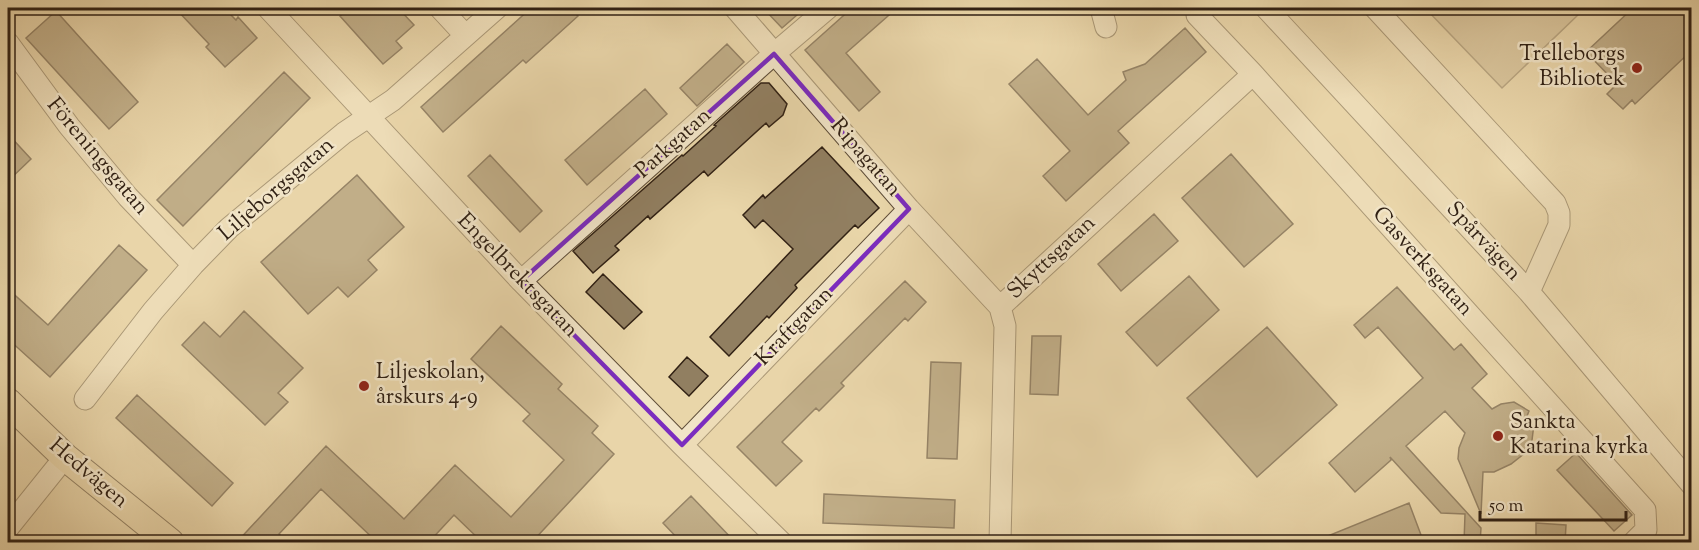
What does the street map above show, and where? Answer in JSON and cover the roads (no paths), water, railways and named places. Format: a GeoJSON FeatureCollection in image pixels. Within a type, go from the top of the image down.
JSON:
{"type":"FeatureCollection","features":[{"type":"Feature","properties":{"kind":"main road","name":"Hedvägen"},"geometry":{"type":"LineString","coordinates":[[8,402],[65,457],[170,543]]}},
{"type":"Feature","properties":{"kind":"street","name":"Engelbrektsgatan"},"geometry":{"type":"LineString","coordinates":[[268,8],[521,281],[681,445],[778,539],[800,543]]}},
{"type":"Feature","properties":{"kind":"street"},"geometry":{"type":"LineString","coordinates":[[440,8],[465,35]]}},
{"type":"Feature","properties":{"kind":"street","name":"Liljeborgsgatan"},"geometry":{"type":"LineString","coordinates":[[85,399],[153,311],[229,228],[344,133],[393,100],[496,8]]}},
{"type":"Feature","properties":{"kind":"street","name":"Ripagatan"},"geometry":{"type":"LineString","coordinates":[[735,8],[909,209],[999,307]]}},
{"type":"Feature","properties":{"kind":"street","name":"Parkgatan"},"geometry":{"type":"LineString","coordinates":[[521,281],[828,8]]}},
{"type":"Feature","properties":{"kind":"street","name":"Spårvägen"},"geometry":{"type":"LineString","coordinates":[[1266,8],[1529,292],[1692,485]]}},
{"type":"Feature","properties":{"kind":"street"},"geometry":{"type":"LineString","coordinates":[[1375,8],[1555,203],[1559,213],[1559,225],[1529,292]]}},
{"type":"Feature","properties":{"kind":"street","name":"Gasverksgatan"},"geometry":{"type":"LineString","coordinates":[[1197,15],[1253,74],[1645,510],[1646,530],[1634,543]]}},
{"type":"Feature","properties":{"kind":"street","name":"Föreningsgatan"},"geometry":{"type":"LineString","coordinates":[[8,43],[69,126],[128,197],[193,265]]}},
{"type":"Feature","properties":{"kind":"street","name":"Skyttsgatan"},"geometry":{"type":"LineString","coordinates":[[1000,543],[1005,326],[999,307],[1253,74]]}},
{"type":"Feature","properties":{"kind":"street","name":"Kraftgatan"},"geometry":{"type":"LineString","coordinates":[[681,445],[909,209]]}},
{"type":"Feature","properties":{"kind":"street"},"geometry":{"type":"LineString","coordinates":[[8,528],[65,457]]}},
{"type":"Feature","properties":{"kind":"place","name":"Trelleborgs Bibliotek"},"geometry":{"type":"Point","coordinates":[1637,68]}},
{"type":"Feature","properties":{"kind":"place","name":"Liljeskolan, årskurs 4-9"},"geometry":{"type":"Point","coordinates":[364,386]}},
{"type":"Feature","properties":{"kind":"place","name":"Sankta Katarina kyrka"},"geometry":{"type":"Point","coordinates":[1498,436]}}]}
